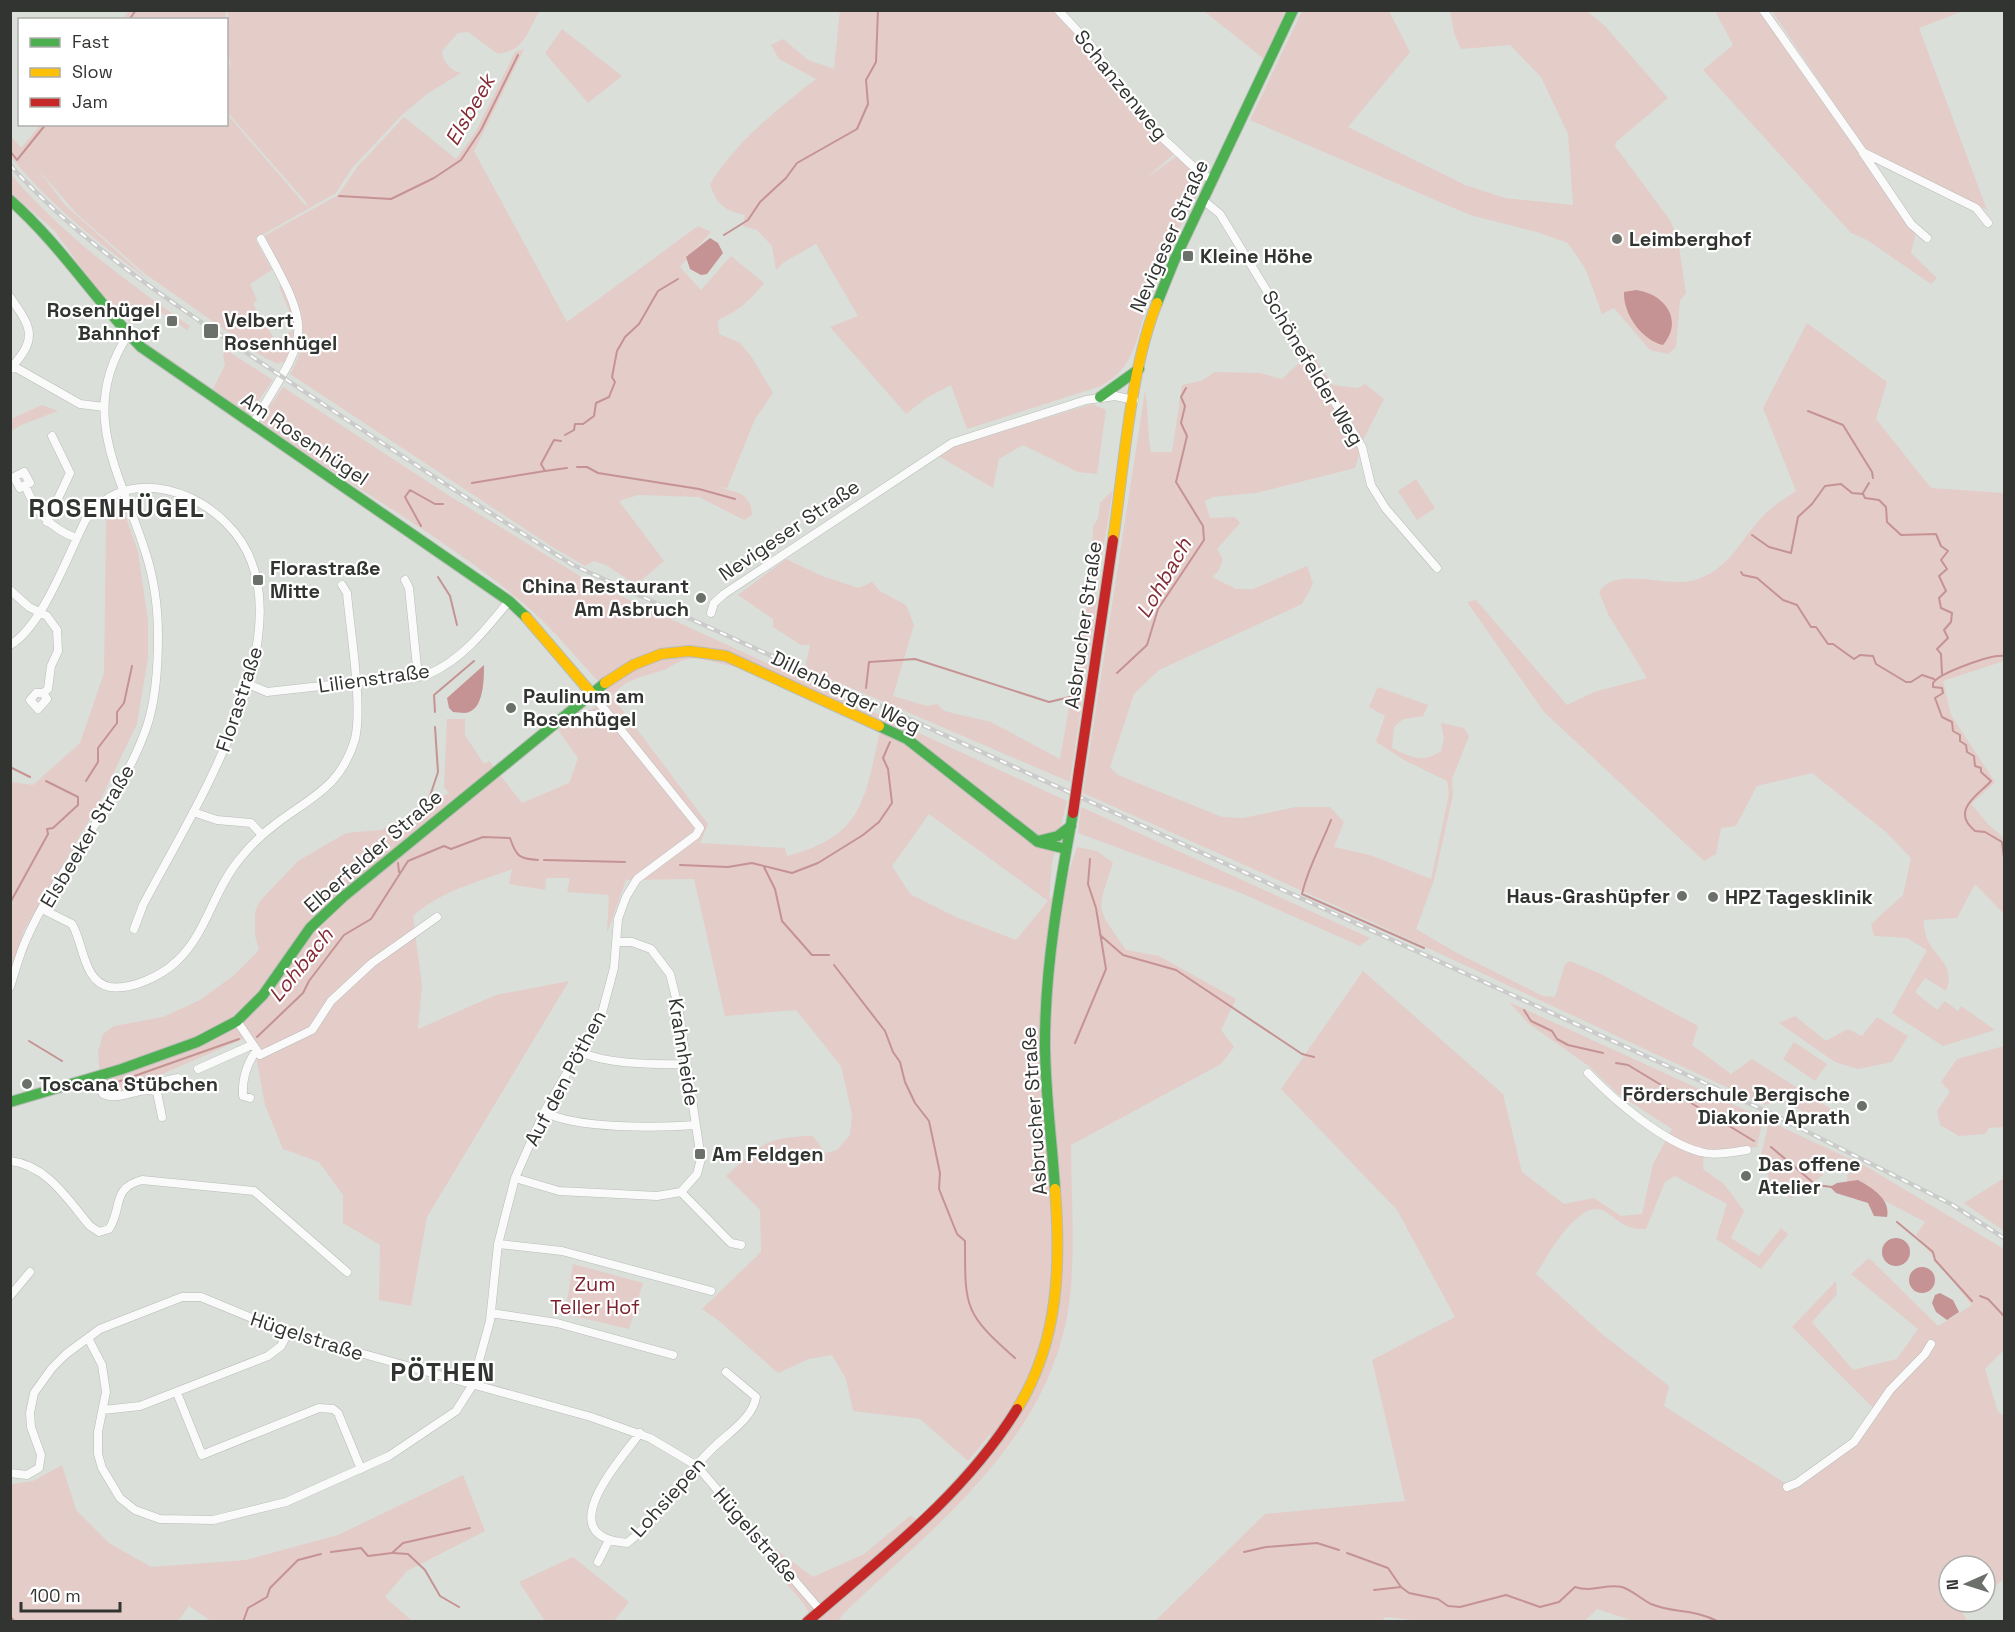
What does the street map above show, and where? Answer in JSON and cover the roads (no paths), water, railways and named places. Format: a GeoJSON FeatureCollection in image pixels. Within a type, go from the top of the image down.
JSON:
{"type":"FeatureCollection","features":[{"type":"Feature","properties":{"kind":"main road","name":"Nevigeser Straße"},"geometry":{"type":"LineString","coordinates":[[1134,400],[1154,306],[1293,10]]}},
{"type":"Feature","properties":{"kind":"main road","name":"Am Rosenhügel"},"geometry":{"type":"LineString","coordinates":[[10,200],[46,232],[128,335],[176,373],[509,601],[537,627],[592,694]]}},
{"type":"Feature","properties":{"kind":"main road"},"geometry":{"type":"LineString","coordinates":[[1100,397],[1139,369]]}},
{"type":"Feature","properties":{"kind":"main road","name":"Asbrucher Straße"},"geometry":{"type":"LineString","coordinates":[[807,1622],[929,1514],[977,1465],[1025,1398],[1042,1359],[1054,1317],[1059,1284],[1059,1216],[1045,1046],[1048,981],[1134,400]]}},
{"type":"Feature","properties":{"kind":"main road","name":"Dillenberger Weg"},"geometry":{"type":"LineString","coordinates":[[592,694],[619,674],[649,658],[677,651],[706,652],[741,662],[908,739],[1038,842],[1066,849]]}},
{"type":"Feature","properties":{"kind":"main road","name":"Elberfelder Straße"},"geometry":{"type":"LineString","coordinates":[[10,1102],[96,1078],[197,1042],[237,1021],[263,995],[310,928],[343,897],[592,694]]}},
{"type":"Feature","properties":{"kind":"main road"},"geometry":{"type":"LineString","coordinates":[[1038,842],[1058,836],[1071,826]]}},
{"type":"Feature","properties":{"kind":"street","name":"Schanzenweg"},"geometry":{"type":"LineString","coordinates":[[1058,10],[1089,42],[1154,130],[1198,171],[1212,180]]}},
{"type":"Feature","properties":{"kind":"street"},"geometry":{"type":"LineString","coordinates":[[1763,10],[1911,224],[1927,238]]}},
{"type":"Feature","properties":{"kind":"street"},"geometry":{"type":"LineString","coordinates":[[1863,152],[1976,208],[1988,223]]}},
{"type":"Feature","properties":{"kind":"street","name":"Schönefelder Weg"},"geometry":{"type":"LineString","coordinates":[[1203,200],[1220,214],[1362,447],[1371,485],[1386,509],[1437,568]]}},
{"type":"Feature","properties":{"kind":"street"},"geometry":{"type":"LineString","coordinates":[[252,425],[290,366],[296,352],[300,322],[291,293],[261,239]]}},
{"type":"Feature","properties":{"kind":"street"},"geometry":{"type":"LineString","coordinates":[[10,297],[25,319],[30,332],[27,348],[12,367],[80,404],[104,407]]}},
{"type":"Feature","properties":{"kind":"street","name":"Elsbeeker Straße"},"geometry":{"type":"LineString","coordinates":[[10,987],[25,940],[64,871],[121,784],[149,718],[158,653],[156,604],[148,558],[111,451],[104,407],[110,365],[128,335]]}},
{"type":"Feature","properties":{"kind":"street","name":"Nevigeser Straße"},"geometry":{"type":"LineString","coordinates":[[711,612],[714,603],[724,594],[940,449],[1100,397],[1115,396],[1134,400]]}},
{"type":"Feature","properties":{"kind":"street"},"geometry":{"type":"LineString","coordinates":[[47,522],[70,473],[52,436]]}},
{"type":"Feature","properties":{"kind":"street"},"geometry":{"type":"LineString","coordinates":[[25,486],[47,522],[58,532],[76,538]]}},
{"type":"Feature","properties":{"kind":"street","name":"Florastraße"},"geometry":{"type":"LineString","coordinates":[[123,490],[156,488],[192,499],[221,518],[250,553],[258,580],[260,623],[248,684],[221,756],[143,905],[134,929]]}},
{"type":"Feature","properties":{"kind":"street"},"geometry":{"type":"LineString","coordinates":[[10,645],[31,627],[41,611],[76,538],[93,510],[103,500],[123,490]]}},
{"type":"Feature","properties":{"kind":"street"},"geometry":{"type":"LineString","coordinates":[[405,580],[410,588],[418,677]]}},
{"type":"Feature","properties":{"kind":"street"},"geometry":{"type":"LineString","coordinates":[[42,909],[72,924],[89,971],[100,984],[119,987],[143,981],[167,969],[184,954],[198,934],[230,872],[262,835],[317,797],[341,770],[355,737],[355,683],[347,593],[342,585]]}},
{"type":"Feature","properties":{"kind":"street"},"geometry":{"type":"LineString","coordinates":[[10,590],[29,607],[41,611],[53,623],[58,637],[57,656],[51,666],[48,689],[43,693]]}},
{"type":"Feature","properties":{"kind":"street","name":"Lilienstraße"},"geometry":{"type":"LineString","coordinates":[[248,684],[267,692],[418,677],[444,668],[461,655],[509,601]]}},
{"type":"Feature","properties":{"kind":"street","name":"Auf den Pöthen"},"geometry":{"type":"LineString","coordinates":[[88,1338],[102,1365],[106,1392],[98,1431],[98,1454],[108,1482],[120,1498],[135,1510],[160,1520],[188,1522],[240,1514],[286,1502],[389,1456],[456,1411],[472,1386],[491,1313],[498,1244],[515,1178],[544,1112],[602,1013],[608,995],[618,919],[626,897],[637,879],[696,835],[700,828],[592,694]]}},
{"type":"Feature","properties":{"kind":"street","name":"Elberfelder Straße"},"geometry":{"type":"LineString","coordinates":[[551,727],[585,714],[601,715],[613,720]]}},
{"type":"Feature","properties":{"kind":"street"},"geometry":{"type":"LineString","coordinates":[[193,812],[217,820],[251,823],[262,835]]}},
{"type":"Feature","properties":{"kind":"street"},"geometry":{"type":"LineString","coordinates":[[237,1021],[260,1056],[312,1030],[331,1001],[372,963],[437,917]]}},
{"type":"Feature","properties":{"kind":"street","name":"Krahnheide"},"geometry":{"type":"LineString","coordinates":[[616,942],[642,945],[651,949],[665,964],[678,1006],[701,1159],[697,1174],[681,1192]]}},
{"type":"Feature","properties":{"kind":"street"},"geometry":{"type":"LineString","coordinates":[[198,1069],[254,1048]]}},
{"type":"Feature","properties":{"kind":"street"},"geometry":{"type":"LineString","coordinates":[[250,1098],[243,1096],[242,1085],[254,1048]]}},
{"type":"Feature","properties":{"kind":"street"},"geometry":{"type":"LineString","coordinates":[[581,1052],[599,1059],[661,1065],[686,1064]]}},
{"type":"Feature","properties":{"kind":"street"},"geometry":{"type":"LineString","coordinates":[[1588,1073],[1615,1100],[1689,1148],[1713,1154],[1747,1150]]}},
{"type":"Feature","properties":{"kind":"street"},"geometry":{"type":"LineString","coordinates":[[162,1117],[157,1092],[164,1081],[178,1077]]}},
{"type":"Feature","properties":{"kind":"street"},"geometry":{"type":"LineString","coordinates":[[96,1078],[103,1094],[112,1098],[149,1089],[157,1092]]}},
{"type":"Feature","properties":{"kind":"street"},"geometry":{"type":"LineString","coordinates":[[544,1112],[558,1119],[578,1124],[696,1125]]}},
{"type":"Feature","properties":{"kind":"street"},"geometry":{"type":"LineString","coordinates":[[10,1161],[24,1162],[40,1171],[90,1226],[99,1232],[109,1229],[112,1224],[124,1188],[142,1180],[254,1191],[347,1272]]}},
{"type":"Feature","properties":{"kind":"street"},"geometry":{"type":"LineString","coordinates":[[515,1178],[544,1188],[575,1192],[657,1196],[681,1192],[731,1243],[741,1245]]}},
{"type":"Feature","properties":{"kind":"street"},"geometry":{"type":"LineString","coordinates":[[498,1244],[562,1251],[711,1291]]}},
{"type":"Feature","properties":{"kind":"street"},"geometry":{"type":"LineString","coordinates":[[10,1296],[30,1272]]}},
{"type":"Feature","properties":{"kind":"street","name":"Hügelstraße"},"geometry":{"type":"LineString","coordinates":[[10,1473],[27,1475],[39,1468],[41,1455],[31,1427],[30,1413],[34,1393],[59,1361],[100,1329],[151,1308],[192,1296],[211,1299],[244,1317],[288,1333],[472,1386],[591,1417],[640,1433],[697,1466],[820,1610]]}},
{"type":"Feature","properties":{"kind":"street"},"geometry":{"type":"LineString","coordinates":[[491,1313],[557,1323],[673,1354]]}},
{"type":"Feature","properties":{"kind":"street"},"geometry":{"type":"LineString","coordinates":[[103,1410],[140,1406],[268,1356],[281,1346],[288,1333]]}},
{"type":"Feature","properties":{"kind":"street"},"geometry":{"type":"LineString","coordinates":[[1786,1487],[1797,1483],[1854,1442],[1890,1390],[1925,1354],[1931,1344]]}},
{"type":"Feature","properties":{"kind":"street","name":"Lohsiepen"},"geometry":{"type":"LineString","coordinates":[[640,1433],[610,1472],[596,1497],[591,1514],[591,1523],[598,1536],[609,1542],[627,1543],[642,1532],[697,1466],[755,1409],[756,1397],[726,1372]]}},
{"type":"Feature","properties":{"kind":"street"},"geometry":{"type":"LineString","coordinates":[[177,1393],[202,1455],[302,1413],[329,1408],[338,1413],[361,1469]]}},
{"type":"Feature","properties":{"kind":"street"},"geometry":{"type":"LineString","coordinates":[[598,1562],[609,1542]]}},
{"type":"Feature","properties":{"kind":"waterway"},"geometry":{"type":"LineString","coordinates":[[130,18],[136,10]]}},
{"type":"Feature","properties":{"kind":"waterway"},"geometry":{"type":"LineString","coordinates":[[724,235],[748,220],[760,202],[786,178],[797,163],[857,129],[868,104],[866,80],[876,62],[878,10]]}},
{"type":"Feature","properties":{"kind":"waterway","name":"Elsbeek"},"geometry":{"type":"LineString","coordinates":[[339,196],[391,199],[434,178],[461,160],[481,130],[518,55]]}},
{"type":"Feature","properties":{"kind":"waterway"},"geometry":{"type":"LineString","coordinates":[[10,151],[17,160],[44,126]]}},
{"type":"Feature","properties":{"kind":"waterway"},"geometry":{"type":"LineString","coordinates":[[565,435],[574,430],[575,424],[583,424],[594,416],[596,403],[609,397],[615,382],[612,377],[617,351],[625,337],[639,324],[658,291],[678,279]]}},
{"type":"Feature","properties":{"kind":"waterway","name":"Lohbach"},"geometry":{"type":"LineString","coordinates":[[1117,673],[1147,645],[1158,609],[1204,540],[1203,526],[1176,482],[1187,436],[1181,423],[1185,406],[1181,397],[1186,388]]}},
{"type":"Feature","properties":{"kind":"waterway"},"geometry":{"type":"LineString","coordinates":[[1808,411],[1843,425],[1872,472],[1873,478]]}},
{"type":"Feature","properties":{"kind":"waterway"},"geometry":{"type":"LineString","coordinates":[[472,483],[545,471],[541,464],[554,440],[561,441]]}},
{"type":"Feature","properties":{"kind":"waterway"},"geometry":{"type":"LineString","coordinates":[[577,467],[587,467],[598,473],[699,489],[735,499]]}},
{"type":"Feature","properties":{"kind":"waterway"},"geometry":{"type":"LineString","coordinates":[[545,471],[567,468]]}},
{"type":"Feature","properties":{"kind":"waterway"},"geometry":{"type":"LineString","coordinates":[[1863,493],[1869,483]]}},
{"type":"Feature","properties":{"kind":"waterway"},"geometry":{"type":"LineString","coordinates":[[1752,535],[1769,547],[1791,553],[1798,517],[1812,504],[1825,486],[1841,484],[1852,493],[1863,494]]}},
{"type":"Feature","properties":{"kind":"waterway"},"geometry":{"type":"LineString","coordinates":[[421,526],[405,497],[410,490],[435,504],[443,504]]}},
{"type":"Feature","properties":{"kind":"waterway"},"geometry":{"type":"LineString","coordinates":[[1863,494],[1865,498],[1879,500],[1886,507],[1887,522],[1901,535],[1936,534],[1941,546],[1948,551],[1941,560],[1947,569],[1939,576],[1946,591],[1939,598],[1941,608],[1952,613],[1951,622],[1944,630],[1948,638],[1937,649],[1941,654],[1942,674]]}},
{"type":"Feature","properties":{"kind":"waterway"},"geometry":{"type":"LineString","coordinates":[[1741,572],[1743,575],[1757,578],[1783,600],[1797,605],[1811,627],[1816,627],[1828,644],[1833,644],[1854,659],[1860,655],[1873,656],[1876,664],[1906,682],[1911,682],[1922,675],[1934,679]]}},
{"type":"Feature","properties":{"kind":"waterway"},"geometry":{"type":"LineString","coordinates":[[438,577],[450,596],[457,625]]}},
{"type":"Feature","properties":{"kind":"waterway"},"geometry":{"type":"LineString","coordinates":[[2004,656],[1966,665],[1945,674],[1933,683],[1933,687],[1942,688],[1943,693],[1935,698],[1942,717],[1952,722],[1953,731],[1960,735],[1960,741],[1966,745],[1967,752],[1974,756],[1975,766],[1981,768],[1981,772],[1991,781],[1969,803],[1965,816],[1975,831],[1985,832],[2002,842],[2004,858]]}},
{"type":"Feature","properties":{"kind":"waterway","name":"Lohbach"},"geometry":{"type":"LineString","coordinates":[[866,688],[869,662],[915,659],[1049,702],[1074,696]]}},
{"type":"Feature","properties":{"kind":"waterway"},"geometry":{"type":"LineString","coordinates":[[435,712],[434,695],[474,661]]}},
{"type":"Feature","properties":{"kind":"waterway","name":"Elsbeek"},"geometry":{"type":"LineString","coordinates":[[86,781],[98,762],[98,748],[117,723],[117,712],[124,703],[132,666]]}},
{"type":"Feature","properties":{"kind":"waterway"},"geometry":{"type":"LineString","coordinates":[[429,799],[438,772],[435,727]]}},
{"type":"Feature","properties":{"kind":"waterway","name":"Lohbach"},"geometry":{"type":"LineString","coordinates":[[680,865],[728,867],[752,863],[792,873],[818,863],[863,835],[879,822],[892,803],[888,769],[883,758],[890,742]]}},
{"type":"Feature","properties":{"kind":"waterway"},"geometry":{"type":"LineString","coordinates":[[10,767],[30,777]]}},
{"type":"Feature","properties":{"kind":"waterway","name":"Elsbeek"},"geometry":{"type":"LineString","coordinates":[[10,903],[48,834],[47,829],[53,828],[78,805],[78,797],[46,781]]}},
{"type":"Feature","properties":{"kind":"waterway"},"geometry":{"type":"LineString","coordinates":[[1331,820],[1311,866],[1302,894],[1424,948]]}},
{"type":"Feature","properties":{"kind":"waterway","name":"Lohbach"},"geometry":{"type":"LineString","coordinates":[[257,1037],[303,993],[309,981],[344,935],[371,919],[408,861],[444,846],[451,849],[483,837],[510,838],[519,855],[526,859],[538,860]]}},
{"type":"Feature","properties":{"kind":"waterway"},"geometry":{"type":"LineString","coordinates":[[1075,1043],[1106,969],[1096,908],[1088,884],[1090,859]]}},
{"type":"Feature","properties":{"kind":"waterway","name":"Lohbach"},"geometry":{"type":"LineString","coordinates":[[544,860],[625,862]]}},
{"type":"Feature","properties":{"kind":"waterway","name":"Lohbach"},"geometry":{"type":"LineString","coordinates":[[398,863],[399,872]]}},
{"type":"Feature","properties":{"kind":"waterway"},"geometry":{"type":"LineString","coordinates":[[764,867],[775,889],[782,921],[812,955],[829,955]]}},
{"type":"Feature","properties":{"kind":"waterway"},"geometry":{"type":"LineString","coordinates":[[1100,935],[1123,955],[1176,970],[1302,1054],[1314,1057]]}},
{"type":"Feature","properties":{"kind":"waterway"},"geometry":{"type":"LineString","coordinates":[[834,965],[885,1031],[893,1052],[900,1062],[905,1082],[915,1103],[929,1121],[940,1173],[939,1189],[957,1234],[965,1241],[967,1296],[971,1308],[986,1330],[1015,1358]]}},
{"type":"Feature","properties":{"kind":"waterway"},"geometry":{"type":"LineString","coordinates":[[1524,1010],[1531,1021],[1552,1031],[1557,1039],[1568,1045],[1603,1053]]}},
{"type":"Feature","properties":{"kind":"waterway","name":"Lohbach"},"geometry":{"type":"LineString","coordinates":[[109,1085],[239,1039]]}},
{"type":"Feature","properties":{"kind":"waterway","name":"Lohbach"},"geometry":{"type":"LineString","coordinates":[[29,1041],[62,1061]]}},
{"type":"Feature","properties":{"kind":"waterway"},"geometry":{"type":"LineString","coordinates":[[1616,1063],[1628,1065],[1754,1141]]}},
{"type":"Feature","properties":{"kind":"waterway"},"geometry":{"type":"LineString","coordinates":[[1771,1147],[1816,1185],[1832,1187]]}},
{"type":"Feature","properties":{"kind":"waterway"},"geometry":{"type":"LineString","coordinates":[[1897,1222],[1933,1252],[1935,1260],[1972,1301]]}},
{"type":"Feature","properties":{"kind":"waterway"},"geometry":{"type":"LineString","coordinates":[[1980,1296],[1988,1299],[2004,1316]]}},
{"type":"Feature","properties":{"kind":"waterway","name":"Lohsiepen"},"geometry":{"type":"LineString","coordinates":[[331,1552],[361,1548],[368,1556],[392,1553],[403,1543],[470,1528]]}},
{"type":"Feature","properties":{"kind":"waterway"},"geometry":{"type":"LineString","coordinates":[[1244,1552],[1266,1547],[1317,1543],[1339,1550]]}},
{"type":"Feature","properties":{"kind":"waterway","name":"Lohsiepen"},"geometry":{"type":"LineString","coordinates":[[393,1553],[408,1554],[425,1570],[440,1596],[459,1607]]}},
{"type":"Feature","properties":{"kind":"waterway"},"geometry":{"type":"LineString","coordinates":[[1347,1553],[1388,1568],[1401,1587],[1409,1593],[1438,1599],[1448,1606],[1460,1607],[1506,1595],[1540,1607],[1559,1602],[1575,1587],[1588,1589],[1616,1586],[1626,1588],[1651,1604],[1701,1615],[1719,1622]]}},
{"type":"Feature","properties":{"kind":"waterway","name":"Lohsiepen"},"geometry":{"type":"LineString","coordinates":[[243,1622],[248,1608],[267,1597],[270,1588],[298,1560],[321,1554]]}},
{"type":"Feature","properties":{"kind":"waterway"},"geometry":{"type":"LineString","coordinates":[[1374,1590],[1401,1587]]}},
{"type":"Feature","properties":{"kind":"waterway"},"geometry":{"type":"LineString","coordinates":[[10,1616],[15,1622]]}},
{"type":"Feature","properties":{"kind":"railway"},"geometry":{"type":"LineString","coordinates":[[10,165],[67,221],[161,294],[376,439],[573,565],[1768,1112],[1951,1204],[2004,1238]]}},
{"type":"Feature","properties":{"kind":"place","name":"Leimberghof"},"geometry":{"type":"Point","coordinates":[1617,239]}},
{"type":"Feature","properties":{"kind":"place","name":"Kleine Höhe"},"geometry":{"type":"Point","coordinates":[1188,256]}},
{"type":"Feature","properties":{"kind":"place","name":"Rosenhügel Bahnhof"},"geometry":{"type":"Point","coordinates":[172,321]}},
{"type":"Feature","properties":{"kind":"place","name":"Velbert Rosenhügel"},"geometry":{"type":"Point","coordinates":[211,331]}},
{"type":"Feature","properties":{"kind":"place","name":"Florastraße Mitte"},"geometry":{"type":"Point","coordinates":[258,580]}},
{"type":"Feature","properties":{"kind":"place","name":"China Restaurant Am Asbruch"},"geometry":{"type":"Point","coordinates":[701,598]}},
{"type":"Feature","properties":{"kind":"place","name":"Paulinum am Rosenhügel"},"geometry":{"type":"Point","coordinates":[511,708]}},
{"type":"Feature","properties":{"kind":"place","name":"Haus-Grashüpfer"},"geometry":{"type":"Point","coordinates":[1682,896]}},
{"type":"Feature","properties":{"kind":"place","name":"HPZ Tagesklinik"},"geometry":{"type":"Point","coordinates":[1713,897]}},
{"type":"Feature","properties":{"kind":"place","name":"Toscana Stübchen"},"geometry":{"type":"Point","coordinates":[27,1084]}},
{"type":"Feature","properties":{"kind":"place","name":"Förderschule Bergische Diakonie Aprath"},"geometry":{"type":"Point","coordinates":[1862,1106]}},
{"type":"Feature","properties":{"kind":"place","name":"Am Feldgen"},"geometry":{"type":"Point","coordinates":[700,1154]}},
{"type":"Feature","properties":{"kind":"place","name":"Das offene Atelier"},"geometry":{"type":"Point","coordinates":[1746,1176]}},
{"type":"Feature","properties":{"kind":"district","name":"ROSENHÜGEL"},"geometry":{"type":"Point","coordinates":[117,508]}},
{"type":"Feature","properties":{"kind":"district","name":"PÖTHEN"},"geometry":{"type":"Point","coordinates":[443,1372]}},
{"type":"Feature","properties":{"kind":"park label","name":"Zum Teller Hof"},"geometry":{"type":"Point","coordinates":[595,1296]}}]}
